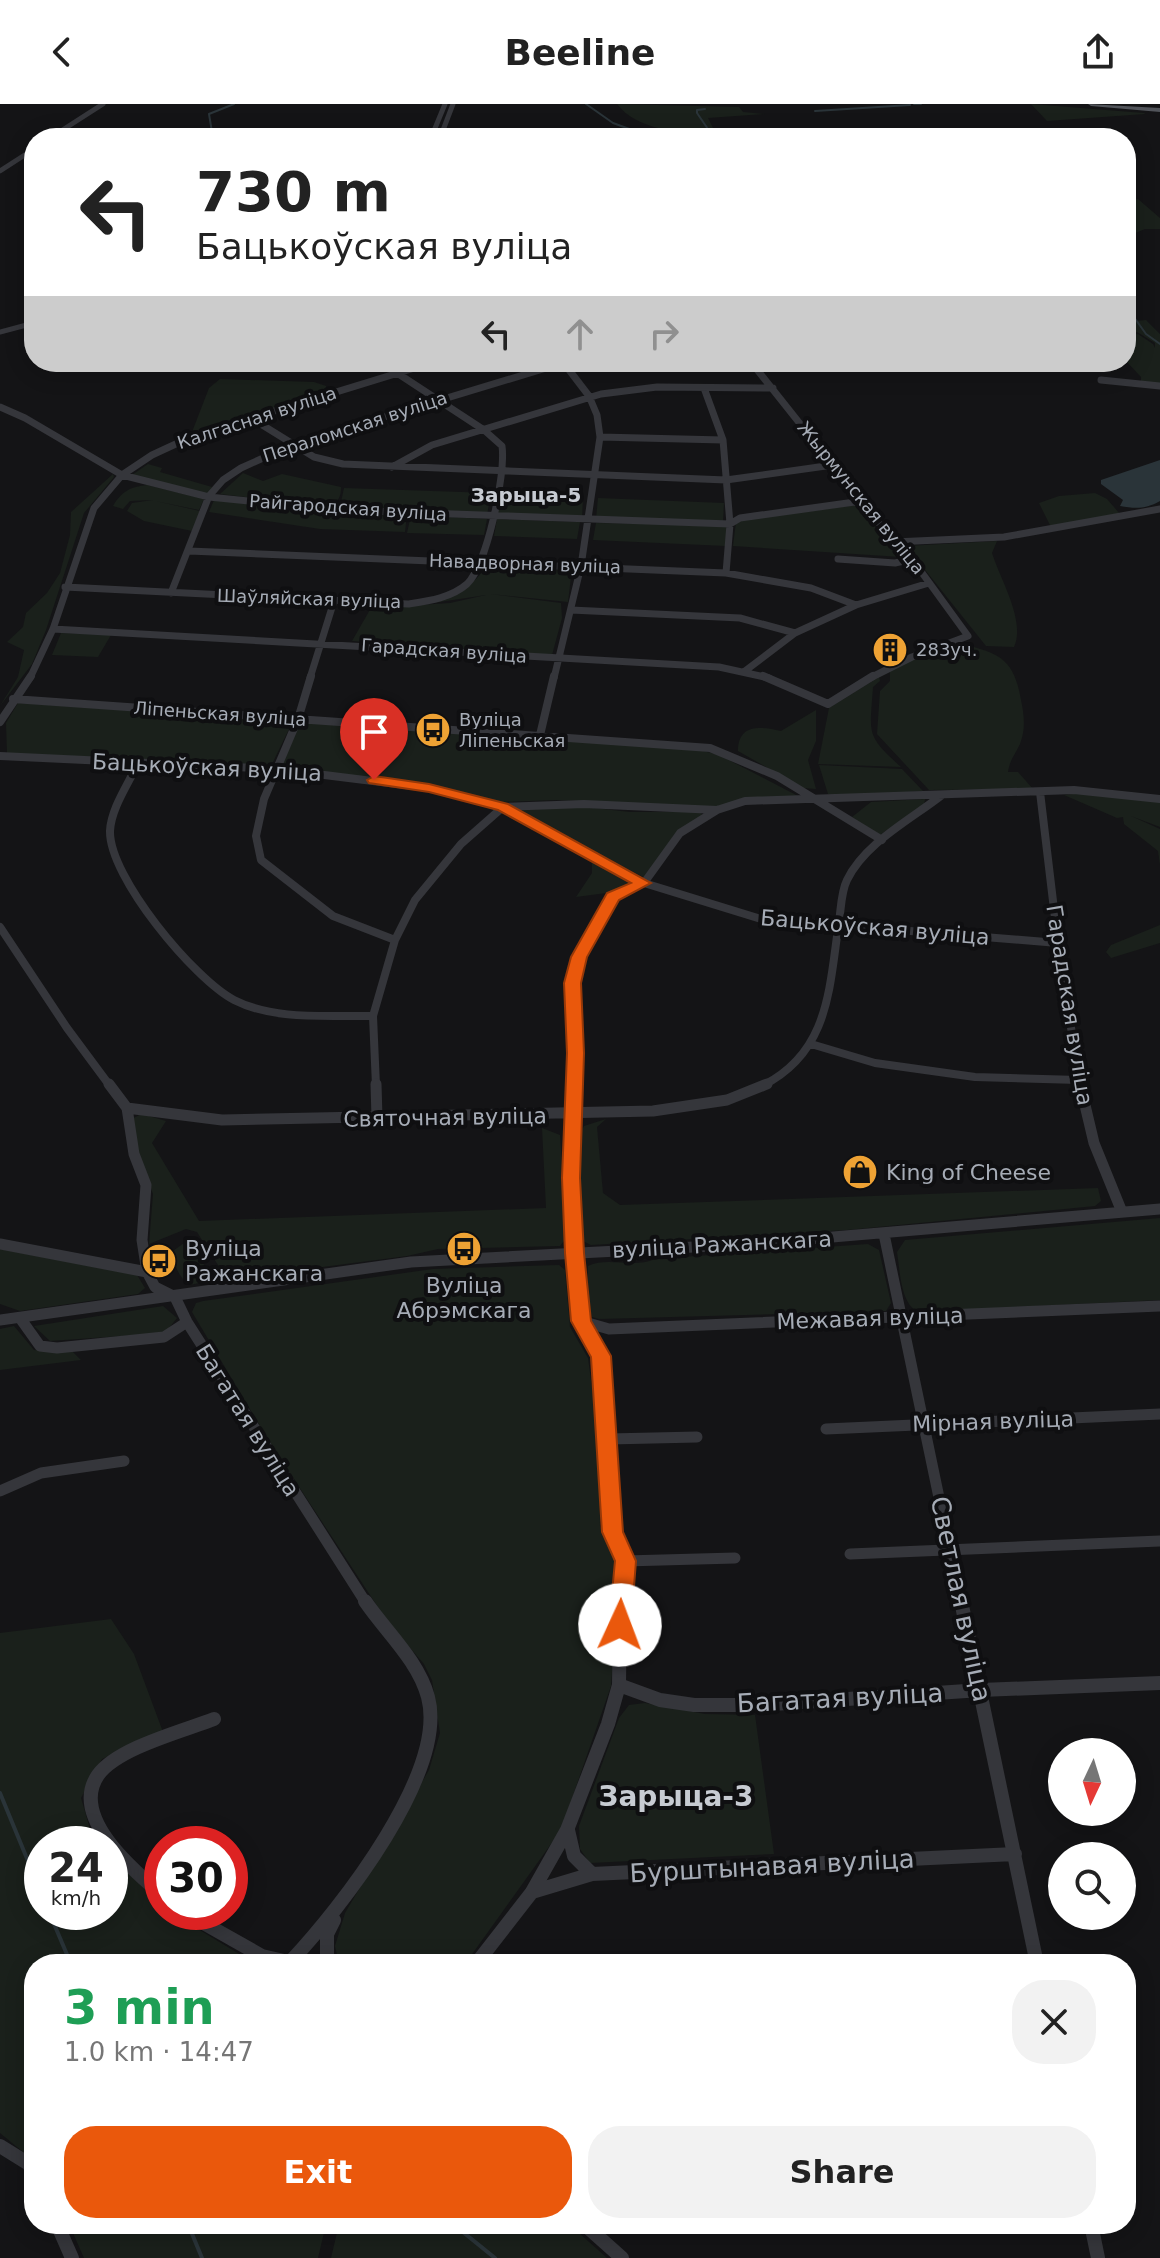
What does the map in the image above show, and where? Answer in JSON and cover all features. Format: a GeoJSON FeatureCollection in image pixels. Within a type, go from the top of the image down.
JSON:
{"type":"FeatureCollection","features":[{"type":"Feature","properties":{"kind":"main road"},"geometry":{"type":"LineString","coordinates":[[1091,104],[1160,110]]}},
{"type":"Feature","properties":{"kind":"street"},"geometry":{"type":"LineString","coordinates":[[66,128],[103,104]]}},
{"type":"Feature","properties":{"kind":"street"},"geometry":{"type":"LineString","coordinates":[[435,128],[445,104]]}},
{"type":"Feature","properties":{"kind":"street"},"geometry":{"type":"LineString","coordinates":[[444,128],[453,104]]}},
{"type":"Feature","properties":{"kind":"street"},"geometry":{"type":"LineString","coordinates":[[0,171],[24,155]]}},
{"type":"Feature","properties":{"kind":"street"},"geometry":{"type":"LineString","coordinates":[[10,158],[20,158]]}},
{"type":"Feature","properties":{"kind":"street"},"geometry":{"type":"LineString","coordinates":[[0,334],[24,328]]}},
{"type":"Feature","properties":{"kind":"street","name":"Калгасная вуліца"},"geometry":{"type":"LineString","coordinates":[[0,722],[36,669],[53,629],[94,508],[122,475],[152,455],[193,436],[400,372]]}},
{"type":"Feature","properties":{"kind":"street","name":"Пераломская вуліца"},"geometry":{"type":"LineString","coordinates":[[171,593],[209,497],[223,480],[250,462],[292,445],[530,372]]}},
{"type":"Feature","properties":{"kind":"street"},"geometry":{"type":"LineString","coordinates":[[540,735],[581,566],[600,437],[600,423],[590,397],[571,372]]}},
{"type":"Feature","properties":{"kind":"street","name":"Жырмунская вуліца"},"geometry":{"type":"LineString","coordinates":[[759,372],[894,542],[912,559],[968,636],[912,655],[866,678],[828,704]]}},
{"type":"Feature","properties":{"kind":"street"},"geometry":{"type":"LineString","coordinates":[[397,373],[484,430],[502,446],[502,471],[483,562]]}},
{"type":"Feature","properties":{"kind":"street"},"geometry":{"type":"LineString","coordinates":[[1101,380],[1160,386]]}},
{"type":"Feature","properties":{"kind":"street"},"geometry":{"type":"LineString","coordinates":[[392,467],[404,457],[590,397],[658,387],[773,388]]}},
{"type":"Feature","properties":{"kind":"street"},"geometry":{"type":"LineString","coordinates":[[704,388],[723,440],[730,524],[726,573]]}},
{"type":"Feature","properties":{"kind":"street","name":"Райгародская вуліца"},"geometry":{"type":"LineString","coordinates":[[0,407],[122,475],[209,497],[294,507],[588,521],[730,524],[740,518],[862,501]]}},
{"type":"Feature","properties":{"kind":"street"},"geometry":{"type":"LineString","coordinates":[[251,418],[314,457],[343,464],[726,480],[833,465]]}},
{"type":"Feature","properties":{"kind":"street"},"geometry":{"type":"LineString","coordinates":[[600,437],[723,440]]}},
{"type":"Feature","properties":{"kind":"street"},"geometry":{"type":"LineString","coordinates":[[894,542],[1004,537],[1160,509]]}},
{"type":"Feature","properties":{"kind":"street","name":"Навадворная вуліца"},"geometry":{"type":"LineString","coordinates":[[189,551],[726,573],[811,588],[856,605]]}},
{"type":"Feature","properties":{"kind":"street"},"geometry":{"type":"LineString","coordinates":[[838,559],[895,563],[912,559]]}},
{"type":"Feature","properties":{"kind":"street","name":"Шаўляйская вуліца"},"geometry":{"type":"LineString","coordinates":[[65,587],[408,604],[439,598],[468,584],[483,562]]}},
{"type":"Feature","properties":{"kind":"street"},"geometry":{"type":"LineString","coordinates":[[745,671],[795,633],[856,605],[929,583]]}},
{"type":"Feature","properties":{"kind":"street"},"geometry":{"type":"LineString","coordinates":[[334,601],[298,719],[264,799],[256,836],[261,860],[333,916],[395,940]]}},
{"type":"Feature","properties":{"kind":"street"},"geometry":{"type":"LineString","coordinates":[[571,610],[740,618],[795,633]]}},
{"type":"Feature","properties":{"kind":"street","name":"Гарадская вуліца"},"geometry":{"type":"LineString","coordinates":[[53,629],[703,665],[745,671],[807,692],[828,704]]}},
{"type":"Feature","properties":{"kind":"street","name":"Ліпеньская вуліца"},"geometry":{"type":"LineString","coordinates":[[13,699],[710,748],[732,754],[882,840]]}},
{"type":"Feature","properties":{"kind":"street","name":"Бацькоўская вуліца"},"geometry":{"type":"LineString","coordinates":[[0,756],[276,769],[429,788],[503,807],[644,883],[761,919],[1058,943]]}},
{"type":"Feature","properties":{"kind":"street"},"geometry":{"type":"LineString","coordinates":[[138,763],[110,830],[113,854],[167,938],[206,981],[234,1000],[281,1013],[373,1016]]}},
{"type":"Feature","properties":{"kind":"street"},"geometry":{"type":"LineString","coordinates":[[484,1954],[532,1892],[567,1830],[608,1724],[619,1685],[620,1594],[625,1561],[613,1532],[601,1356],[581,1321],[571,1178],[576,1053],[572,983],[579,957],[613,896],[644,883],[680,833],[717,810],[745,801],[1109,791],[1160,799]]}},
{"type":"Feature","properties":{"kind":"street","name":"Гарадская вуліца"},"geometry":{"type":"LineString","coordinates":[[1040,792],[1058,943],[1079,1080],[1094,1143],[1122,1212]]}},
{"type":"Feature","properties":{"kind":"street","name":"Святочная вуліца"},"geometry":{"type":"LineString","coordinates":[[127,1108],[222,1120],[377,1118],[653,1111],[727,1100],[766,1084],[799,1062],[811,1044],[826,1006],[845,883],[861,857],[942,795]]}},
{"type":"Feature","properties":{"kind":"street"},"geometry":{"type":"LineString","coordinates":[[377,1118],[373,1016],[395,940],[415,900],[461,844],[503,807],[584,804],[717,810]]}},
{"type":"Feature","properties":{"kind":"street"},"geometry":{"type":"LineString","coordinates":[[0,927],[67,1028],[127,1108],[134,1154],[146,1185],[142,1240],[147,1272],[0,1244]]}},
{"type":"Feature","properties":{"kind":"street"},"geometry":{"type":"LineString","coordinates":[[811,1044],[875,1063],[975,1077],[1079,1080]]}},
{"type":"Feature","properties":{"kind":"street","name":"вуліца Ражанскага"},"geometry":{"type":"LineString","coordinates":[[0,1320],[411,1262],[702,1248],[1160,1209]]}},
{"type":"Feature","properties":{"kind":"street","name":"Светлая вуліца"},"geometry":{"type":"LineString","coordinates":[[884,1234],[1035,1954]]}},
{"type":"Feature","properties":{"kind":"street","name":"Багатая вуліца"},"geometry":{"type":"LineString","coordinates":[[147,1272],[155,1287],[175,1297],[187,1322],[377,1621],[425,1682],[432,1714],[429,1747],[407,1799],[338,1910]]}},
{"type":"Feature","properties":{"kind":"street","name":"Межавая вуліца"},"geometry":{"type":"LineString","coordinates":[[581,1321],[609,1329],[1160,1306]]}},
{"type":"Feature","properties":{"kind":"street"},"geometry":{"type":"LineString","coordinates":[[20,1318],[40,1346],[57,1348],[164,1337],[187,1322]]}},
{"type":"Feature","properties":{"kind":"street","name":"Мірная вуліца"},"geometry":{"type":"LineString","coordinates":[[826,1429],[1160,1414]]}},
{"type":"Feature","properties":{"kind":"street"},"geometry":{"type":"LineString","coordinates":[[609,1439],[697,1437]]}},
{"type":"Feature","properties":{"kind":"street"},"geometry":{"type":"LineString","coordinates":[[0,1491],[41,1473],[124,1461]]}},
{"type":"Feature","properties":{"kind":"street"},"geometry":{"type":"LineString","coordinates":[[850,1554],[949,1547],[1160,1541]]}},
{"type":"Feature","properties":{"kind":"street"},"geometry":{"type":"LineString","coordinates":[[625,1561],[735,1558]]}},
{"type":"Feature","properties":{"kind":"street","name":"Багатая вуліца"},"geometry":{"type":"LineString","coordinates":[[619,1685],[660,1700],[694,1705],[757,1705],[981,1690],[1160,1683]]}},
{"type":"Feature","properties":{"kind":"street"},"geometry":{"type":"LineString","coordinates":[[144,1880],[126,1865],[102,1832],[90,1803],[91,1786],[98,1774],[121,1757],[214,1719]]}},
{"type":"Feature","properties":{"kind":"street"},"geometry":{"type":"LineString","coordinates":[[567,1830],[570,1853],[576,1863],[592,1874]]}},
{"type":"Feature","properties":{"kind":"street","name":"Бурштынавая вуліца"},"geometry":{"type":"LineString","coordinates":[[532,1892],[592,1874],[1015,1854]]}},
{"type":"Feature","properties":{"kind":"street"},"geometry":{"type":"LineString","coordinates":[[301,1954],[338,1910]]}},
{"type":"Feature","properties":{"kind":"street"},"geometry":{"type":"LineString","coordinates":[[327,1954],[327,1934],[338,1910]]}},
{"type":"Feature","properties":{"kind":"street"},"geometry":{"type":"LineString","coordinates":[[216,1930],[258,1954]]}},
{"type":"Feature","properties":{"kind":"street"},"geometry":{"type":"LineString","coordinates":[[0,2146],[24,2161]]}},
{"type":"Feature","properties":{"kind":"street"},"geometry":{"type":"LineString","coordinates":[[61,2234],[72,2258]]}},
{"type":"Feature","properties":{"kind":"street"},"geometry":{"type":"LineString","coordinates":[[595,2234],[622,2258]]}},
{"type":"Feature","properties":{"kind":"street"},"geometry":{"type":"LineString","coordinates":[[1093,2234],[1098,2258]]}},
{"type":"Feature","properties":{"kind":"shaded area"},"geometry":{"type":"Polygon","coordinates":[[[617,104],[739,107],[743,112],[765,114],[708,118],[713,128],[660,128],[625,113],[617,104]]]}},
{"type":"Feature","properties":{"kind":"shaded area"},"geometry":{"type":"Polygon","coordinates":[[[1031,104],[1144,113],[1145,114],[1047,121],[1031,104]]]}},
{"type":"Feature","properties":{"kind":"shaded area"},"geometry":{"type":"Polygon","coordinates":[[[1136,199],[1160,218],[1160,229],[1136,233],[1136,199]]]}},
{"type":"Feature","properties":{"kind":"shaded area"},"geometry":{"type":"Polygon","coordinates":[[[1146,320],[1160,334],[1160,383],[1141,383],[1141,377],[1136,372],[1136,334],[1155,348],[1155,343],[1136,332],[1136,321],[1146,320]]]}},
{"type":"Feature","properties":{"kind":"shaded area"},"geometry":{"type":"Polygon","coordinates":[[[220,379],[314,382],[326,386],[327,392],[192,432],[209,388],[220,379]]]}},
{"type":"Feature","properties":{"kind":"shaded area"},"geometry":{"type":"Polygon","coordinates":[[[1160,460],[1160,501],[1155,504],[1141,508],[1120,506],[1123,500],[1101,484],[1101,480],[1160,460]]]}},
{"type":"Feature","properties":{"kind":"shaded area"},"geometry":{"type":"Polygon","coordinates":[[[148,464],[162,468],[160,472],[212,487],[208,495],[132,475],[148,464]]]}},
{"type":"Feature","properties":{"kind":"shaded area"},"geometry":{"type":"Polygon","coordinates":[[[243,473],[263,481],[282,474],[341,487],[340,494],[329,507],[220,494],[243,473]]]}},
{"type":"Feature","properties":{"kind":"shaded area"},"geometry":{"type":"Polygon","coordinates":[[[113,474],[114,477],[84,513],[32,664],[0,706],[18,677],[24,650],[7,642],[23,627],[26,613],[47,593],[60,573],[70,535],[71,512],[113,474]]]}},
{"type":"Feature","properties":{"kind":"shaded area"},"geometry":{"type":"Polygon","coordinates":[[[147,485],[204,499],[199,510],[155,501],[200,511],[192,531],[144,521],[127,511],[132,503],[153,500],[130,501],[123,509],[113,506],[127,491],[147,485]]]}},
{"type":"Feature","properties":{"kind":"shaded area"},"geometry":{"type":"Polygon","coordinates":[[[344,488],[491,493],[487,515],[333,508],[341,502],[344,488]]]}},
{"type":"Feature","properties":{"kind":"shaded area"},"geometry":{"type":"Polygon","coordinates":[[[1095,493],[1107,499],[1120,514],[1054,526],[1050,525],[1039,503],[1059,496],[1095,493]]]}},
{"type":"Feature","properties":{"kind":"shaded area"},"geometry":{"type":"Polygon","coordinates":[[[502,494],[583,497],[582,519],[497,516],[502,494]]]}},
{"type":"Feature","properties":{"kind":"shaded area"},"geometry":{"type":"Polygon","coordinates":[[[598,498],[724,503],[723,522],[596,519],[598,498]]]}},
{"type":"Feature","properties":{"kind":"shaded area"},"geometry":{"type":"Polygon","coordinates":[[[214,500],[282,508],[407,515],[405,532],[320,529],[209,512],[214,500]]]}},
{"type":"Feature","properties":{"kind":"shaded area"},"geometry":{"type":"Polygon","coordinates":[[[857,505],[901,557],[733,546],[736,522],[742,520],[857,505]]]}},
{"type":"Feature","properties":{"kind":"shaded area"},"geometry":{"type":"Polygon","coordinates":[[[411,515],[487,519],[484,535],[407,533],[411,515]]]}},
{"type":"Feature","properties":{"kind":"shaded area"},"geometry":{"type":"Polygon","coordinates":[[[497,519],[580,522],[577,539],[494,536],[497,519]]]}},
{"type":"Feature","properties":{"kind":"shaded area"},"geometry":{"type":"Polygon","coordinates":[[[596,523],[726,525],[726,546],[593,540],[596,523]]]}},
{"type":"Feature","properties":{"kind":"shaded area"},"geometry":{"type":"Polygon","coordinates":[[[997,541],[992,553],[1017,625],[1014,647],[986,646],[906,546],[997,541]]]}},
{"type":"Feature","properties":{"kind":"shaded area"},"geometry":{"type":"Polygon","coordinates":[[[487,565],[572,569],[568,602],[490,594],[561,603],[562,618],[552,655],[352,641],[371,608],[450,603],[486,595],[433,603],[464,589],[487,565]]]}},
{"type":"Feature","properties":{"kind":"shaded area"},"geometry":{"type":"Polygon","coordinates":[[[61,633],[111,635],[98,657],[52,655],[61,633]]]}},
{"type":"Feature","properties":{"kind":"shaded area"},"geometry":{"type":"Polygon","coordinates":[[[956,642],[993,654],[1008,665],[1013,674],[1018,685],[1024,727],[1008,772],[1018,772],[1033,789],[929,790],[877,734],[880,691],[890,681],[890,669],[956,642]]]}},
{"type":"Feature","properties":{"kind":"shaded area"},"geometry":{"type":"Polygon","coordinates":[[[879,677],[880,681],[873,687],[872,733],[881,748],[901,767],[818,764],[829,708],[879,677]]]}},
{"type":"Feature","properties":{"kind":"shaded area"},"geometry":{"type":"Polygon","coordinates":[[[18,703],[288,721],[291,725],[273,762],[266,765],[7,753],[6,723],[18,703]]]}},
{"type":"Feature","properties":{"kind":"shaded area"},"geometry":{"type":"Polygon","coordinates":[[[816,710],[816,741],[808,760],[816,789],[803,788],[738,751],[739,742],[746,731],[765,728],[781,731],[816,710]]]}},
{"type":"Feature","properties":{"kind":"shaded area"},"geometry":{"type":"Polygon","coordinates":[[[306,723],[692,748],[719,755],[798,796],[712,807],[556,800],[497,802],[285,767],[282,765],[299,726],[306,723]]]}},
{"type":"Feature","properties":{"kind":"shaded area"},"geometry":{"type":"Polygon","coordinates":[[[819,765],[902,769],[923,791],[840,798],[828,794],[819,765]]]}},
{"type":"Feature","properties":{"kind":"shaded area"},"geometry":{"type":"Polygon","coordinates":[[[1082,793],[1160,802],[1160,827],[1131,816],[1160,829],[1160,865],[1158,851],[1124,824],[1123,817],[1117,818],[1064,795],[1082,793]]]}},
{"type":"Feature","properties":{"kind":"shaded area"},"geometry":{"type":"Polygon","coordinates":[[[925,799],[924,804],[880,835],[852,817],[871,802],[925,799]]]}},
{"type":"Feature","properties":{"kind":"shaded area"},"geometry":{"type":"Polygon","coordinates":[[[577,806],[630,812],[699,812],[703,815],[674,835],[645,878],[514,810],[577,806]]]}},
{"type":"Feature","properties":{"kind":"shaded area"},"geometry":{"type":"Polygon","coordinates":[[[592,859],[637,884],[614,892],[576,897],[592,873],[592,859]]]}},
{"type":"Feature","properties":{"kind":"shaded area"},"geometry":{"type":"Polygon","coordinates":[[[1160,925],[1160,943],[1111,958],[1106,952],[1111,945],[1160,925]]]}},
{"type":"Feature","properties":{"kind":"shaded area"},"geometry":{"type":"Polygon","coordinates":[[[142,1114],[166,1121],[152,1143],[199,1221],[546,1208],[542,1128],[560,1135],[567,1237],[560,1246],[438,1249],[407,1256],[238,1278],[225,1276],[197,1232],[186,1229],[149,1244],[153,1194],[137,1149],[133,1118],[142,1114]]]}},
{"type":"Feature","properties":{"kind":"shaded area"},"geometry":{"type":"Polygon","coordinates":[[[606,1119],[597,1127],[603,1193],[620,1205],[1098,1188],[1101,1201],[1095,1206],[847,1230],[591,1245],[583,1241],[577,1139],[584,1126],[606,1119]]]}},
{"type":"Feature","properties":{"kind":"shaded area"},"geometry":{"type":"Polygon","coordinates":[[[1160,1218],[1160,1300],[917,1312],[904,1293],[897,1252],[905,1240],[1160,1218]]]}},
{"type":"Feature","properties":{"kind":"shaded area"},"geometry":{"type":"Polygon","coordinates":[[[184,1243],[193,1244],[212,1280],[190,1285],[182,1278],[173,1251],[184,1243]]]}},
{"type":"Feature","properties":{"kind":"shaded area"},"geometry":{"type":"Polygon","coordinates":[[[868,1244],[879,1250],[891,1303],[886,1311],[599,1319],[592,1317],[587,1299],[588,1266],[596,1263],[638,1263],[655,1259],[868,1244]]]}},
{"type":"Feature","properties":{"kind":"shaded area"},"geometry":{"type":"Polygon","coordinates":[[[0,1249],[137,1275],[145,1288],[138,1294],[20,1311],[0,1304],[0,1249]]]}},
{"type":"Feature","properties":{"kind":"shaded area"},"geometry":{"type":"Polygon","coordinates":[[[559,1265],[565,1270],[570,1327],[588,1358],[599,1440],[600,1526],[619,1563],[611,1686],[561,1830],[472,1954],[337,1954],[335,1946],[345,1913],[429,1770],[440,1733],[432,1680],[424,1664],[389,1624],[269,1441],[192,1312],[196,1303],[203,1301],[433,1269],[559,1265]]]}},
{"type":"Feature","properties":{"kind":"shaded area"},"geometry":{"type":"Polygon","coordinates":[[[163,1306],[177,1318],[165,1333],[50,1341],[34,1326],[163,1306]]]}},
{"type":"Feature","properties":{"kind":"shaded area"},"geometry":{"type":"Polygon","coordinates":[[[14,1326],[34,1350],[72,1351],[81,1360],[0,1370],[0,1329],[14,1326]]]}},
{"type":"Feature","properties":{"kind":"shaded area"},"geometry":{"type":"Polygon","coordinates":[[[111,1619],[134,1654],[163,1732],[102,1759],[81,1798],[89,1826],[24,1826],[24,1930],[128,1930],[128,1873],[144,1888],[144,1930],[200,1930],[239,1954],[24,1954],[24,2153],[0,2133],[0,1633],[111,1619]]]}},
{"type":"Feature","properties":{"kind":"shaded area"},"geometry":{"type":"Polygon","coordinates":[[[645,1703],[705,1714],[755,1715],[774,1854],[590,1863],[580,1849],[579,1826],[619,1718],[629,1705],[645,1703]]]}},
{"type":"Feature","properties":{"kind":"shaded area"},"geometry":{"type":"Polygon","coordinates":[[[73,2234],[324,2234],[318,2258],[84,2258],[73,2234]]]}},
{"type":"Feature","properties":{"kind":"shaded area"},"geometry":{"type":"Polygon","coordinates":[[[337,2234],[580,2234],[607,2258],[331,2258],[337,2234]]]}},
{"type":"Feature","properties":{"kind":"waterway"},"geometry":{"type":"LineString","coordinates":[[211,128],[209,114],[234,104]]}},
{"type":"Feature","properties":{"kind":"waterway"},"geometry":{"type":"LineString","coordinates":[[586,104],[613,123],[627,128]]}},
{"type":"Feature","properties":{"kind":"waterway"},"geometry":{"type":"LineString","coordinates":[[914,104],[921,104]]}},
{"type":"Feature","properties":{"kind":"waterway"},"geometry":{"type":"LineString","coordinates":[[815,111],[910,105]]}},
{"type":"Feature","properties":{"kind":"waterway"},"geometry":{"type":"LineString","coordinates":[[705,109],[697,110],[697,113],[707,128]]}},
{"type":"Feature","properties":{"kind":"waterway"},"geometry":{"type":"LineString","coordinates":[[1136,320],[1146,334],[1160,344]]}},
{"type":"Feature","properties":{"kind":"waterway"},"geometry":{"type":"LineString","coordinates":[[0,1793],[24,1851]]}},
{"type":"Feature","properties":{"kind":"waterway"},"geometry":{"type":"LineString","coordinates":[[57,1930],[67,1954]]}},
{"type":"Feature","properties":{"kind":"waterway"},"geometry":{"type":"LineString","coordinates":[[192,2234],[202,2258]]}},
{"type":"Feature","properties":{"kind":"waterway"},"geometry":{"type":"LineString","coordinates":[[465,2234],[495,2258]]}},
{"type":"Feature","properties":{"kind":"place","name":"283уч."},"geometry":{"type":"Point","coordinates":[890,650]}},
{"type":"Feature","properties":{"kind":"place","name":"Вуліца Ліпеньская"},"geometry":{"type":"Point","coordinates":[433,730]}},
{"type":"Feature","properties":{"kind":"place","name":"King of Cheese"},"geometry":{"type":"Point","coordinates":[860,1172]}},
{"type":"Feature","properties":{"kind":"place","name":"Вуліца Абрэмскага"},"geometry":{"type":"Point","coordinates":[464,1249]}},
{"type":"Feature","properties":{"kind":"place","name":"Вуліца Ражанскага"},"geometry":{"type":"Point","coordinates":[159,1261]}},
{"type":"Feature","properties":{"kind":"district","name":"Зарыца-5"},"geometry":{"type":"Point","coordinates":[526,495]}},
{"type":"Feature","properties":{"kind":"district","name":"Зарыца-3"},"geometry":{"type":"Point","coordinates":[676,1796]}},
{"type":"Feature","properties":{"kind":"route"},"geometry":{"type":"LineString","coordinates":[[374,780],[429,788],[503,807],[644,883],[613,896],[590,933],[572,983],[576,1053],[571,1178],[575,1253],[581,1321],[601,1356],[613,1532],[625,1561],[620,1594],[620,1625]]}}]}
